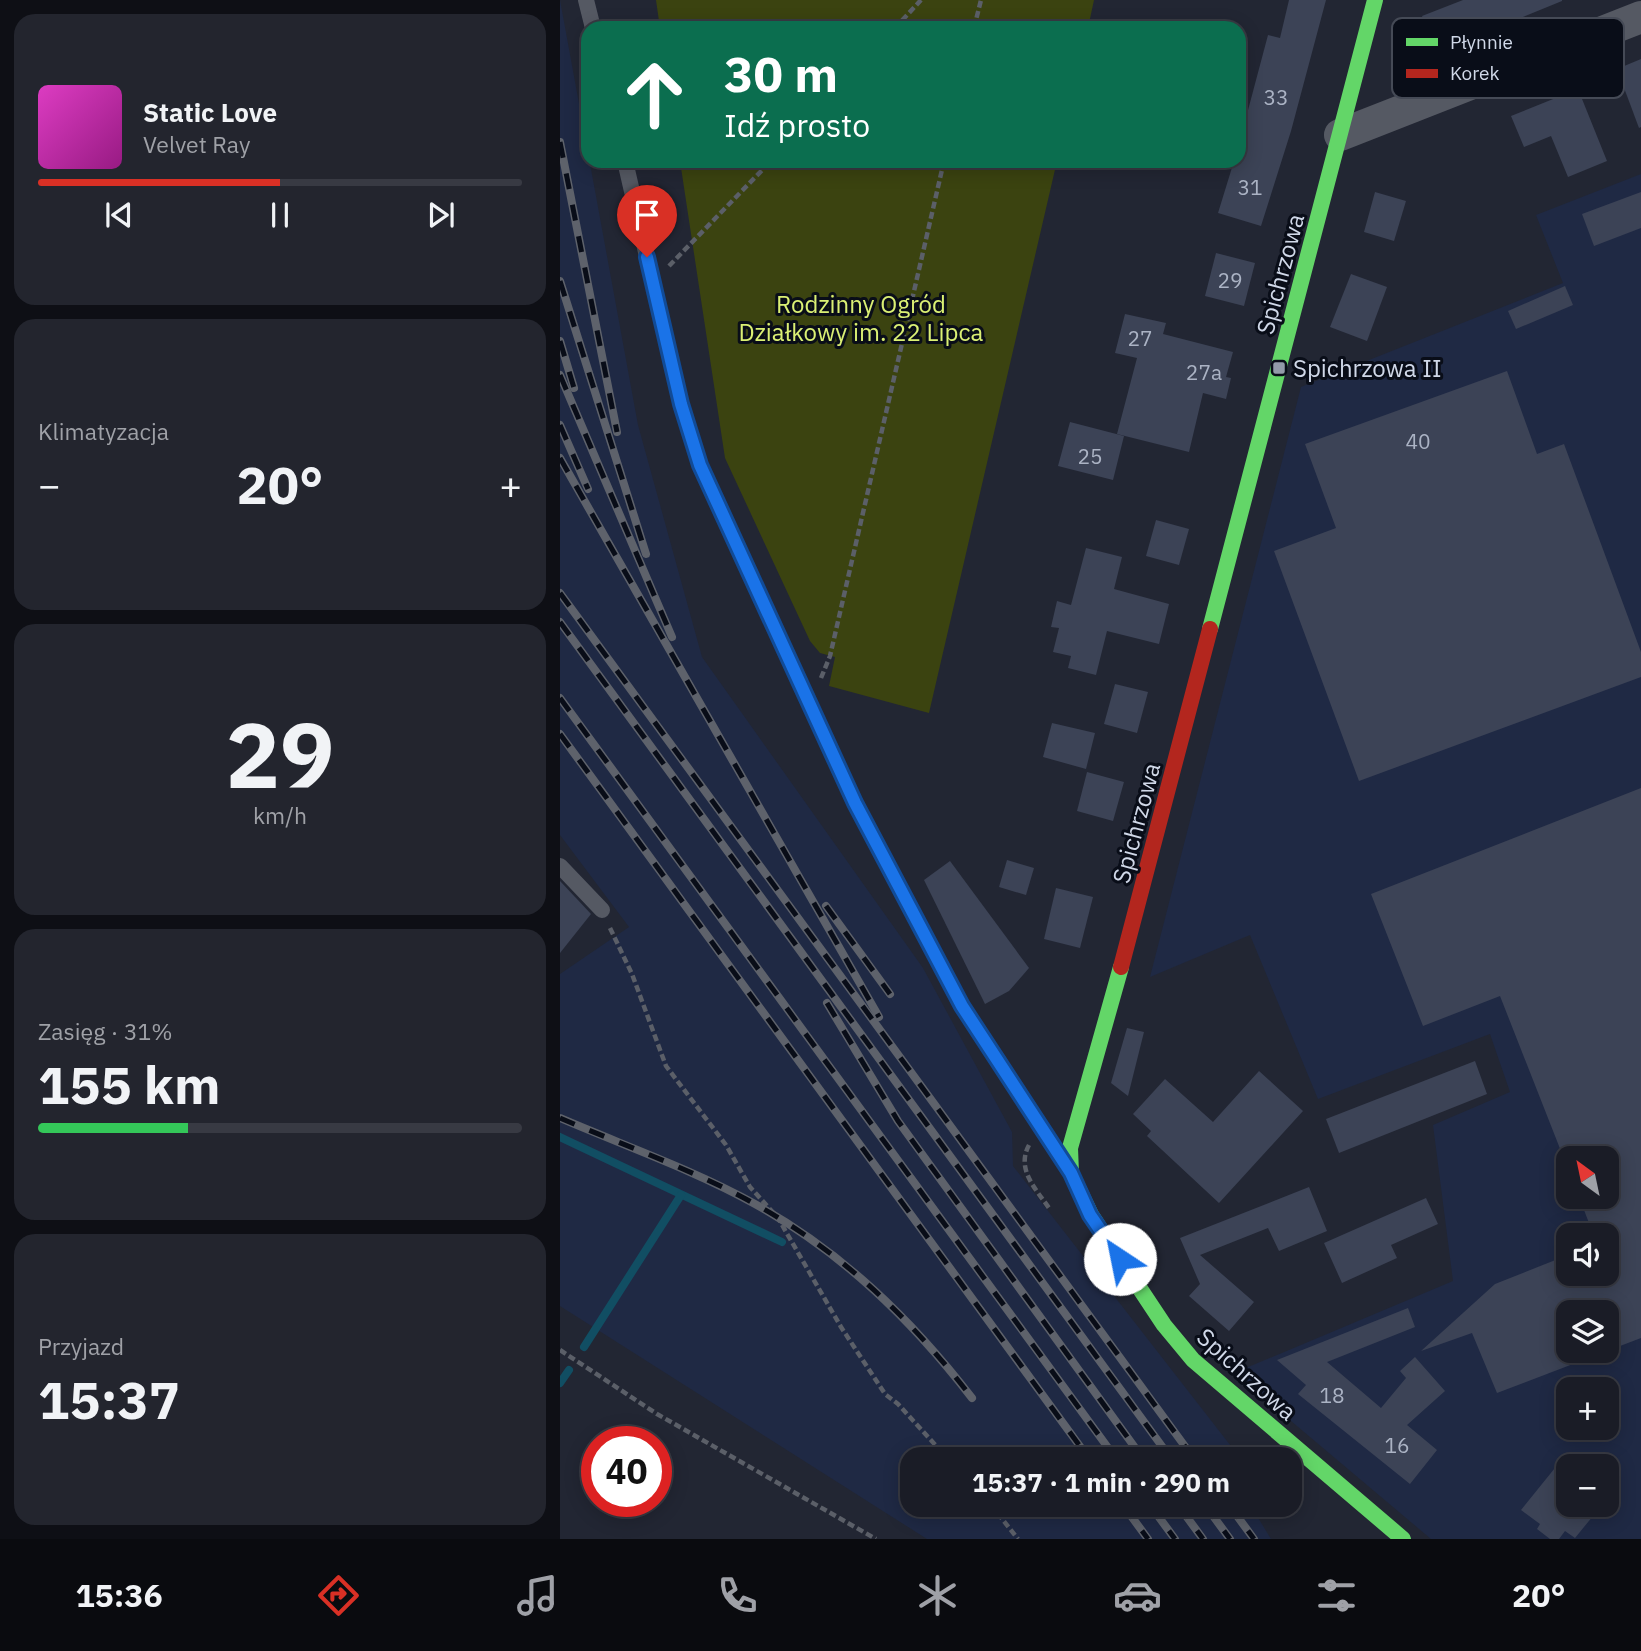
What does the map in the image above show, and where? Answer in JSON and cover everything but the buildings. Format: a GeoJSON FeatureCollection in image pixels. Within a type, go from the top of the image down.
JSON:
{"type":"FeatureCollection","features":[{"type":"Feature","properties":{"kind":"street","name":"Spichrzowa"},"geometry":{"type":"LineString","coordinates":[[1375,0],[1134,921],[1070,1148],[1071,1173],[1090,1215],[1164,1325],[1194,1360],[1403,1539]]}},
{"type":"Feature","properties":{"kind":"street"},"geometry":{"type":"LineString","coordinates":[[1624,24],[1641,17]]}},
{"type":"Feature","properties":{"kind":"street"},"geometry":{"type":"LineString","coordinates":[[1340,135],[1434,98]]}},
{"type":"Feature","properties":{"kind":"lane"},"geometry":{"type":"LineString","coordinates":[[586,0],[591,21]]}},
{"type":"Feature","properties":{"kind":"lane"},"geometry":{"type":"LineString","coordinates":[[627,168],[681,404],[700,465],[855,803],[956,994],[1071,1173]]}},
{"type":"Feature","properties":{"kind":"lane"},"geometry":{"type":"LineString","coordinates":[[560,866],[601,909]]}},
{"type":"Feature","properties":{"kind":"path"},"geometry":{"type":"LineString","coordinates":[[902,21],[921,0]]}},
{"type":"Feature","properties":{"kind":"path"},"geometry":{"type":"LineString","coordinates":[[976,21],[981,0]]}},
{"type":"Feature","properties":{"kind":"path"},"geometry":{"type":"LineString","coordinates":[[692,245],[764,168]]}},
{"type":"Feature","properties":{"kind":"path"},"geometry":{"type":"LineString","coordinates":[[830,656],[942,168]]}},
{"type":"Feature","properties":{"kind":"path"},"geometry":{"type":"LineString","coordinates":[[601,909],[632,974],[666,1066],[726,1145],[750,1187],[778,1218],[841,1327],[885,1394],[898,1404],[937,1447]]}},
{"type":"Feature","properties":{"kind":"path"},"geometry":{"type":"LineString","coordinates":[[560,1350],[657,1415],[876,1539]]}},
{"type":"Feature","properties":{"kind":"path"},"geometry":{"type":"LineString","coordinates":[[1001,1517],[1018,1539]]}},
{"type":"Feature","properties":{"kind":"shaded area"},"geometry":{"type":"Polygon","coordinates":[[[560,0],[581,114],[581,168],[591,168],[638,425],[702,657],[923,968],[1012,1132],[1013,1166],[1232,1447],[900,1447],[900,1517],[1258,1517],[1271,1539],[927,1539],[560,1306],[560,974],[629,927],[560,835],[560,0]]]}},
{"type":"Feature","properties":{"kind":"shaded area"},"geometry":{"type":"Polygon","coordinates":[[[1641,174],[1641,1539],[1431,1539],[1234,1373],[1453,1281],[1433,1125],[1510,1092],[1490,1034],[1318,1099],[1250,935],[1150,977],[1301,387],[1563,283],[1536,215],[1641,174]]]}},
{"type":"Feature","properties":{"kind":"green space"},"geometry":{"type":"Polygon","coordinates":[[[656,0],[1094,0],[1090,21],[659,21],[656,0]]]}},
{"type":"Feature","properties":{"kind":"green space","name":"Rodzinny Ogród Działkowy im. 22 Lipca"},"geometry":{"type":"Polygon","coordinates":[[[681,168],[1055,168],[929,713],[829,686],[835,657],[820,653],[810,641],[725,458],[681,168]]]}},
{"type":"Feature","properties":{"kind":"waterway"},"geometry":{"type":"LineString","coordinates":[[560,1137],[782,1242]]}},
{"type":"Feature","properties":{"kind":"waterway"},"geometry":{"type":"LineString","coordinates":[[584,1347],[681,1195]]}},
{"type":"Feature","properties":{"kind":"waterway"},"geometry":{"type":"LineString","coordinates":[[560,1383],[569,1370]]}},
{"type":"Feature","properties":{"kind":"railway"},"geometry":{"type":"LineString","coordinates":[[560,142],[617,432]]}},
{"type":"Feature","properties":{"kind":"railway"},"geometry":{"type":"LineString","coordinates":[[560,281],[646,554]]}},
{"type":"Feature","properties":{"kind":"railway"},"geometry":{"type":"LineString","coordinates":[[560,341],[574,388]]}},
{"type":"Feature","properties":{"kind":"railway"},"geometry":{"type":"LineString","coordinates":[[560,375],[672,637]]}},
{"type":"Feature","properties":{"kind":"railway"},"geometry":{"type":"LineString","coordinates":[[560,425],[588,489]]}},
{"type":"Feature","properties":{"kind":"railway"},"geometry":{"type":"LineString","coordinates":[[560,458],[879,1017]]}},
{"type":"Feature","properties":{"kind":"railway"},"geometry":{"type":"LineString","coordinates":[[560,593],[1185,1447]]}},
{"type":"Feature","properties":{"kind":"railway"},"geometry":{"type":"LineString","coordinates":[[560,622],[1163,1447]]}},
{"type":"Feature","properties":{"kind":"railway"},"geometry":{"type":"LineString","coordinates":[[560,698],[1107,1447]]}},
{"type":"Feature","properties":{"kind":"railway"},"geometry":{"type":"LineString","coordinates":[[560,734],[1081,1447]]}},
{"type":"Feature","properties":{"kind":"railway"},"geometry":{"type":"LineString","coordinates":[[826,906],[890,994]]}},
{"type":"Feature","properties":{"kind":"railway"},"geometry":{"type":"LineString","coordinates":[[827,1003],[898,1121],[1135,1447]]}},
{"type":"Feature","properties":{"kind":"railway"},"geometry":{"type":"LineString","coordinates":[[560,1118],[708,1180],[787,1223],[874,1290],[925,1341],[972,1398]]}},
{"type":"Feature","properties":{"kind":"railway"},"geometry":{"type":"LineString","coordinates":[[1132,1517],[1148,1539]]}},
{"type":"Feature","properties":{"kind":"railway"},"geometry":{"type":"LineString","coordinates":[[1159,1517],[1175,1539]]}},
{"type":"Feature","properties":{"kind":"railway"},"geometry":{"type":"LineString","coordinates":[[1187,1517],[1203,1539]]}},
{"type":"Feature","properties":{"kind":"railway"},"geometry":{"type":"LineString","coordinates":[[1214,1517],[1230,1539]]}},
{"type":"Feature","properties":{"kind":"railway"},"geometry":{"type":"LineString","coordinates":[[1238,1517],[1254,1539]]}},
{"type":"Feature","properties":{"kind":"traffic: fast"},"geometry":{"type":"LineString","coordinates":[[1210,629],[1375,0]]}},
{"type":"Feature","properties":{"kind":"traffic: fast"},"geometry":{"type":"LineString","coordinates":[[1121,967],[1070,1148],[1071,1173],[1091,1215],[1164,1325],[1193,1360],[1403,1539]]}},
{"type":"Feature","properties":{"kind":"traffic: jam"},"geometry":{"type":"LineString","coordinates":[[1121,967],[1210,629]]}},
{"type":"Feature","properties":{"kind":"place","name":"Spichrzowa II"},"geometry":{"type":"Point","coordinates":[1279,368]}},
{"type":"Feature","properties":{"kind":"route"},"geometry":{"type":"LineString","coordinates":[[647,257],[681,404],[700,465],[811,702],[855,803],[962,1006],[1071,1173],[1090,1215],[1120,1259]]}}]}
